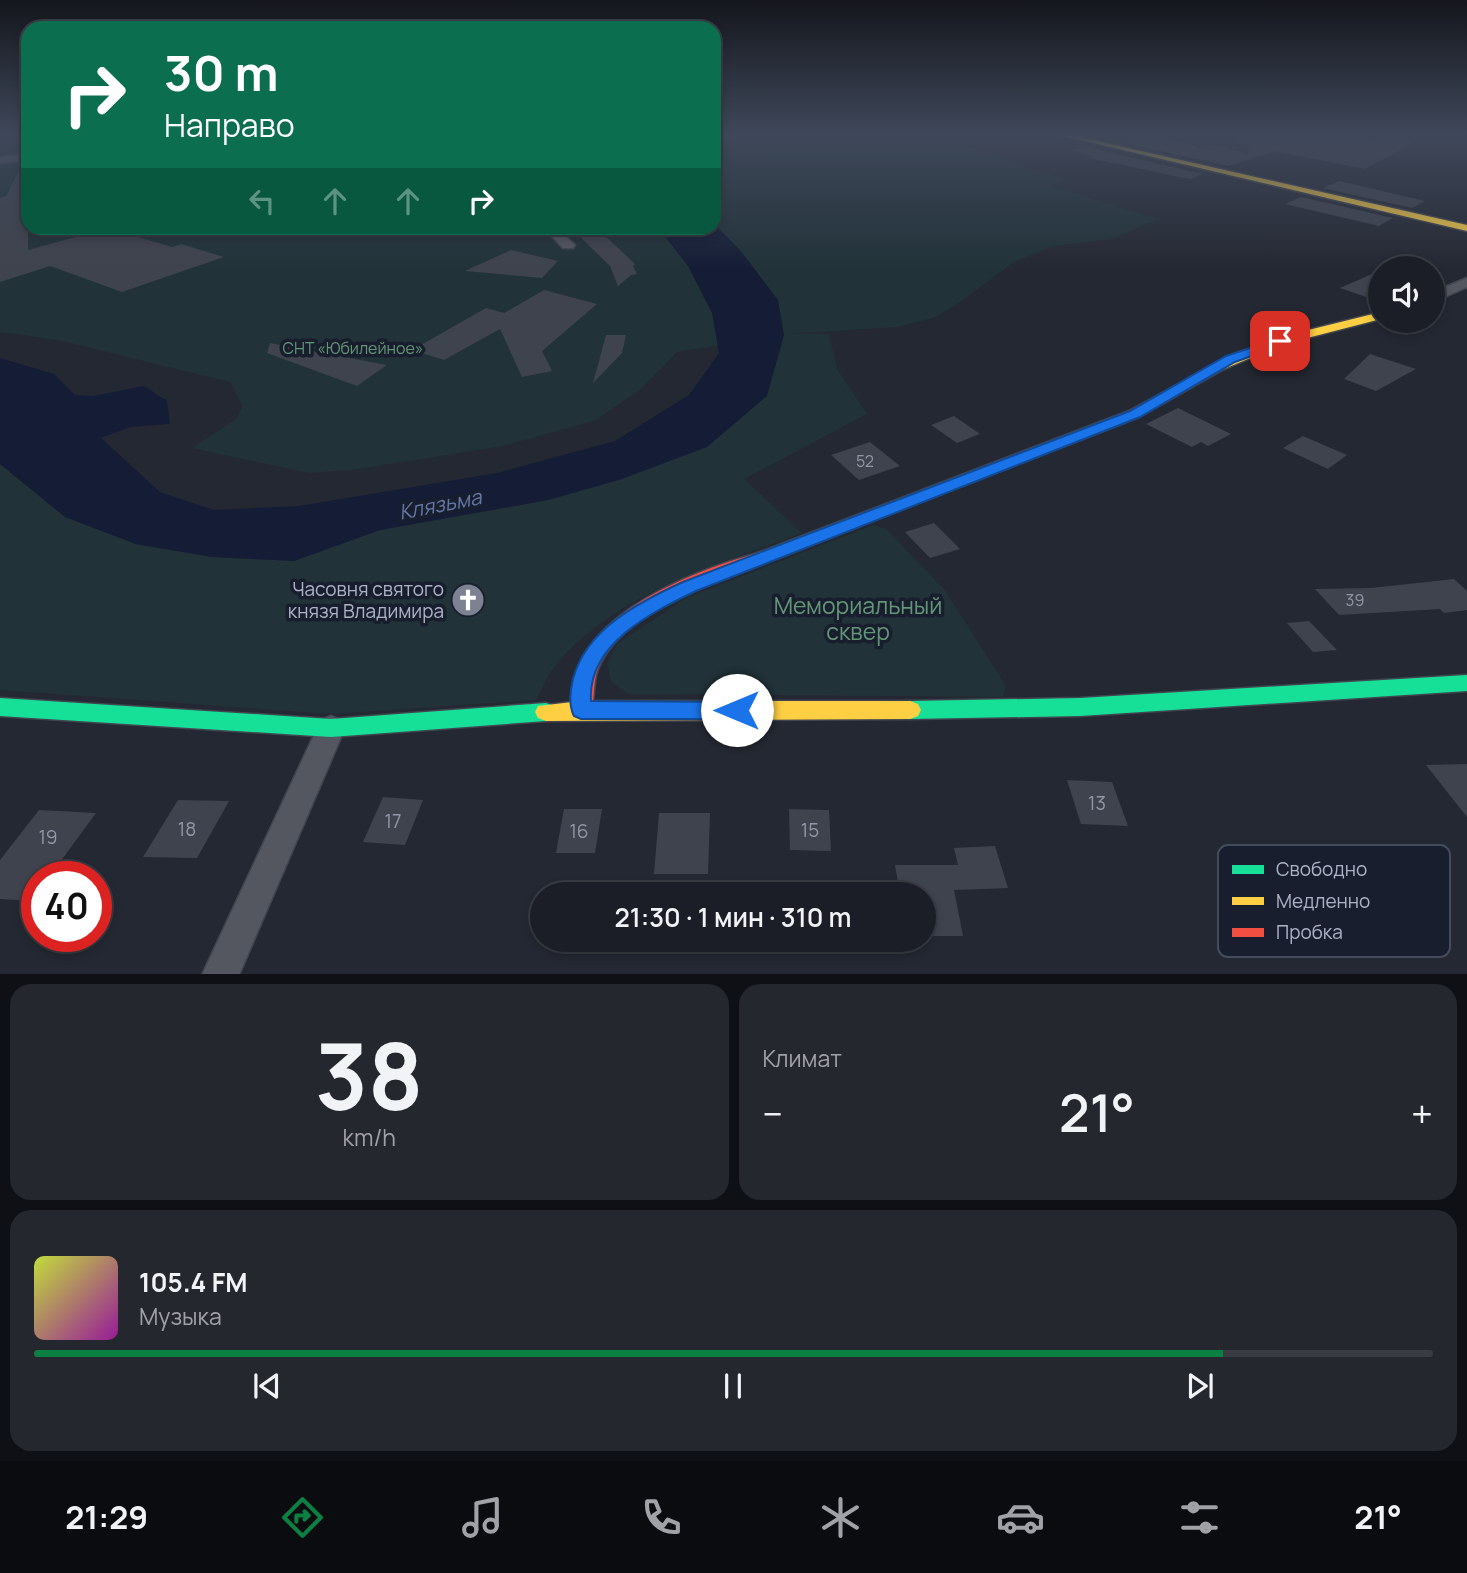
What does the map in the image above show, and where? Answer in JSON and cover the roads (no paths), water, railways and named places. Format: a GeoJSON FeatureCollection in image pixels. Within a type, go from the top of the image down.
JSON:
{"type":"FeatureCollection","features":[{"type":"Feature","properties":{"kind":"street"},"geometry":{"type":"LineString","coordinates":[[1256,179],[1467,228]]}},
{"type":"Feature","properties":{"kind":"street"},"geometry":{"type":"LineString","coordinates":[[557,235],[568,245]]}},
{"type":"Feature","properties":{"kind":"street"},"geometry":{"type":"LineString","coordinates":[[1445,292],[1467,282]]}},
{"type":"Feature","properties":{"kind":"street"},"geometry":{"type":"LineString","coordinates":[[581,710],[580,692],[586,666],[615,630],[652,604],[689,586],[1135,414],[1230,359],[1280,341],[1368,318]]}},
{"type":"Feature","properties":{"kind":"street"},"geometry":{"type":"LineString","coordinates":[[0,707],[331,728],[581,710],[1068,708],[1467,683]]}},
{"type":"Feature","properties":{"kind":"street"},"geometry":{"type":"LineString","coordinates":[[220,974],[331,728]]}},
{"type":"Feature","properties":{"kind":"water","name":"Клязьма"},"geometry":{"type":"Polygon","coordinates":[[[721,231],[740,250],[778,300],[784,335],[767,396],[707,447],[619,480],[548,500],[380,530],[294,561],[212,557],[136,544],[65,517],[0,464],[0,358],[54,374],[75,395],[93,396],[144,386],[167,401],[170,424],[130,427],[101,438],[160,492],[214,510],[299,506],[497,473],[615,441],[689,395],[719,353],[712,313],[688,266],[664,235],[721,235],[721,231]]]}},
{"type":"Feature","properties":{"kind":"place","name":"Часовня святого князя Владимира"},"geometry":{"type":"Point","coordinates":[468,600]}},
{"type":"Feature","properties":{"kind":"park label","name":"СНТ «Юбилейное»"},"geometry":{"type":"Point","coordinates":[353,348]}},
{"type":"Feature","properties":{"kind":"park label","name":"Мемориальный сквер"},"geometry":{"type":"Point","coordinates":[858,618]}}]}
